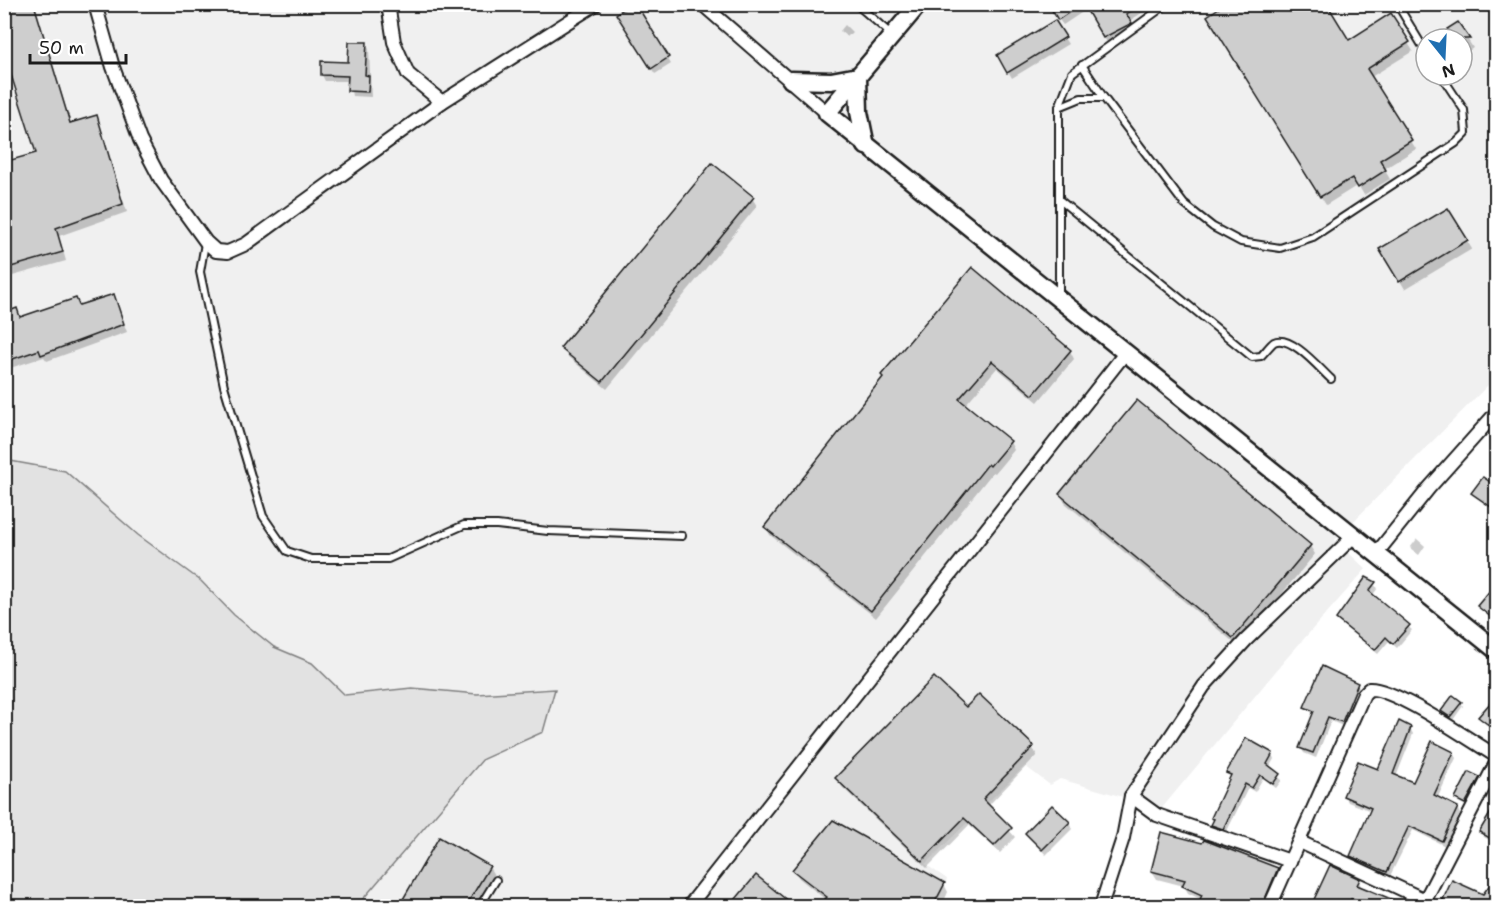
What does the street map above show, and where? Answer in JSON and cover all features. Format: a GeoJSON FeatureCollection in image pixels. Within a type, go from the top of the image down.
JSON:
{"type":"FeatureCollection","features":[{"type":"Feature","properties":{"kind":"street"},"geometry":{"type":"LineString","coordinates":[[94,4],[113,68],[140,140],[160,180],[206,242],[216,251],[228,252],[246,244],[442,102],[596,4]]}},
{"type":"Feature","properties":{"kind":"street"},"geometry":{"type":"LineString","coordinates":[[388,4],[394,42],[408,74],[442,102]]}},
{"type":"Feature","properties":{"kind":"street"},"geometry":{"type":"LineString","coordinates":[[702,4],[866,146],[1497,650]]}},
{"type":"Feature","properties":{"kind":"street"},"geometry":{"type":"LineString","coordinates":[[827,113],[919,4]]}},
{"type":"Feature","properties":{"kind":"street"},"geometry":{"type":"LineString","coordinates":[[791,80],[831,81],[858,76]]}},
{"type":"Feature","properties":{"kind":"street"},"geometry":{"type":"LineString","coordinates":[[858,76],[858,112],[866,146]]}},
{"type":"Feature","properties":{"kind":"street"},"geometry":{"type":"LineString","coordinates":[[689,906],[1126,352]]}},
{"type":"Feature","properties":{"kind":"street"},"geometry":{"type":"LineString","coordinates":[[1376,554],[1429,488],[1495,419]]}},
{"type":"Feature","properties":{"kind":"street"},"geometry":{"type":"LineString","coordinates":[[1101,906],[1123,838],[1131,796],[1204,686],[1246,640],[1355,535]]}},
{"type":"Feature","properties":{"kind":"street"},"geometry":{"type":"LineString","coordinates":[[1270,906],[1364,694],[1369,688],[1378,688],[1398,697],[1497,756]]}},
{"type":"Feature","properties":{"kind":"street"},"geometry":{"type":"LineString","coordinates":[[1300,842],[1423,903],[1497,763]]}},
{"type":"Feature","properties":{"kind":"street"},"geometry":{"type":"LineString","coordinates":[[1131,796],[1157,815],[1290,861]]}},
{"type":"Feature","properties":{"kind":"lane"},"geometry":{"type":"LineString","coordinates":[[856,4],[893,36]]}},
{"type":"Feature","properties":{"kind":"lane"},"geometry":{"type":"LineString","coordinates":[[1059,299],[1061,201],[1059,107],[1072,73],[1167,4]]}},
{"type":"Feature","properties":{"kind":"lane"},"geometry":{"type":"LineString","coordinates":[[1397,4],[1414,32]]}},
{"type":"Feature","properties":{"kind":"lane"},"geometry":{"type":"LineString","coordinates":[[1082,65],[1184,204],[1213,227],[1241,242],[1280,248],[1313,237],[1456,143],[1466,133],[1464,110],[1449,87]]}},
{"type":"Feature","properties":{"kind":"lane"},"geometry":{"type":"LineString","coordinates":[[1059,107],[1081,98],[1104,98]]}},
{"type":"Feature","properties":{"kind":"lane"},"geometry":{"type":"LineString","coordinates":[[1061,201],[1252,357],[1261,356],[1274,342],[1285,341],[1299,349],[1331,379]]}},
{"type":"Feature","properties":{"kind":"lane"},"geometry":{"type":"LineString","coordinates":[[206,242],[200,272],[225,386],[263,516],[286,551],[311,559],[388,559],[464,525],[682,536]]}},
{"type":"Feature","properties":{"kind":"lane"},"geometry":{"type":"LineString","coordinates":[[480,906],[496,880]]}},
{"type":"Feature","properties":{"kind":"shaded area"},"geometry":{"type":"Polygon","coordinates":[[[5,5],[1496,5],[1496,377],[1335,540],[1366,569],[1285,660],[1162,808],[1060,779],[1050,785],[1025,766],[925,864],[947,879],[936,906],[5,906],[5,5]]]}},
{"type":"Feature","properties":{"kind":"shaded area"},"geometry":{"type":"Polygon","coordinates":[[[5,460],[65,471],[138,535],[201,581],[234,615],[274,647],[312,663],[345,695],[412,688],[477,694],[555,689],[543,732],[483,759],[357,906],[5,906],[5,460]]]}},
{"type":"Feature","properties":{"kind":"building"},"geometry":{"type":"Polygon","coordinates":[[[4,4],[34,4],[70,123],[97,115],[123,204],[56,228],[63,252],[4,269],[4,162],[36,153],[4,53],[4,4]]]}},
{"type":"Feature","properties":{"kind":"building"},"geometry":{"type":"Polygon","coordinates":[[[631,4],[636,4],[669,57],[651,69],[616,14],[631,4]]]}},
{"type":"Feature","properties":{"kind":"building"},"geometry":{"type":"Polygon","coordinates":[[[1048,4],[1081,4],[1058,20],[1048,4]]]}},
{"type":"Feature","properties":{"kind":"building"},"geometry":{"type":"Polygon","coordinates":[[[1083,4],[1142,4],[1126,14],[1132,23],[1103,38],[1083,4]]]}},
{"type":"Feature","properties":{"kind":"building"},"geometry":{"type":"Polygon","coordinates":[[[1225,4],[1327,4],[1349,40],[1391,13],[1410,42],[1367,69],[1412,140],[1380,160],[1386,170],[1358,188],[1352,178],[1320,197],[1207,16],[1225,4]]]}},
{"type":"Feature","properties":{"kind":"building"},"geometry":{"type":"Polygon","coordinates":[[[1055,20],[1066,37],[1007,73],[997,55],[1055,20]]]}},
{"type":"Feature","properties":{"kind":"building"},"geometry":{"type":"Polygon","coordinates":[[[1458,22],[1462,27],[1450,27],[1458,22]]]}},
{"type":"Feature","properties":{"kind":"building"},"geometry":{"type":"Polygon","coordinates":[[[349,42],[367,42],[365,75],[369,76],[368,92],[347,91],[348,76],[321,75],[321,61],[348,62],[349,42]]]}},
{"type":"Feature","properties":{"kind":"building"},"geometry":{"type":"Polygon","coordinates":[[[712,163],[754,197],[602,382],[560,348],[712,163]]]}},
{"type":"Feature","properties":{"kind":"building"},"geometry":{"type":"Polygon","coordinates":[[[1448,208],[1468,240],[1399,282],[1379,249],[1448,208]]]}},
{"type":"Feature","properties":{"kind":"building"},"geometry":{"type":"Polygon","coordinates":[[[972,267],[1071,350],[1033,395],[992,361],[959,399],[1011,441],[990,466],[988,464],[871,611],[764,527],[883,377],[881,375],[972,267]]]}},
{"type":"Feature","properties":{"kind":"building"},"geometry":{"type":"Polygon","coordinates":[[[114,294],[124,324],[41,355],[39,350],[4,362],[4,313],[17,308],[20,317],[76,298],[79,305],[114,294]]]}},
{"type":"Feature","properties":{"kind":"building"},"geometry":{"type":"Polygon","coordinates":[[[1137,400],[1311,545],[1233,638],[1059,494],[1137,400]]]}},
{"type":"Feature","properties":{"kind":"building"},"geometry":{"type":"Polygon","coordinates":[[[1483,477],[1497,487],[1497,511],[1471,493],[1483,477]]]}},
{"type":"Feature","properties":{"kind":"building"},"geometry":{"type":"Polygon","coordinates":[[[1366,577],[1376,582],[1369,591],[1410,625],[1393,644],[1386,637],[1375,650],[1336,619],[1366,577]]]}},
{"type":"Feature","properties":{"kind":"building"},"geometry":{"type":"Polygon","coordinates":[[[1497,582],[1497,622],[1477,606],[1497,582]]]}},
{"type":"Feature","properties":{"kind":"building"},"geometry":{"type":"Polygon","coordinates":[[[1322,666],[1358,683],[1342,722],[1328,717],[1313,753],[1299,748],[1314,711],[1304,707],[1322,666]]]}},
{"type":"Feature","properties":{"kind":"building"},"geometry":{"type":"Polygon","coordinates":[[[934,677],[966,707],[979,694],[1034,746],[983,799],[1012,828],[994,846],[964,818],[922,861],[835,778],[934,677]]]}},
{"type":"Feature","properties":{"kind":"building"},"geometry":{"type":"Polygon","coordinates":[[[1453,695],[1462,702],[1450,717],[1441,711],[1453,695]]]}},
{"type":"Feature","properties":{"kind":"building"},"geometry":{"type":"Polygon","coordinates":[[[1497,695],[1497,719],[1490,726],[1478,717],[1497,695]]]}},
{"type":"Feature","properties":{"kind":"building"},"geometry":{"type":"Polygon","coordinates":[[[1399,721],[1411,727],[1393,774],[1413,782],[1432,741],[1454,752],[1434,795],[1458,807],[1442,841],[1409,826],[1387,872],[1350,856],[1371,808],[1343,796],[1358,761],[1378,769],[1399,721]]]}},
{"type":"Feature","properties":{"kind":"building"},"geometry":{"type":"Polygon","coordinates":[[[1246,738],[1273,753],[1267,764],[1280,774],[1273,784],[1260,775],[1252,788],[1245,784],[1223,829],[1211,825],[1214,819],[1211,818],[1231,775],[1226,773],[1246,738]]]}},
{"type":"Feature","properties":{"kind":"building"},"geometry":{"type":"Polygon","coordinates":[[[1469,772],[1480,777],[1465,804],[1455,799],[1469,772]]]}},
{"type":"Feature","properties":{"kind":"building"},"geometry":{"type":"Polygon","coordinates":[[[1497,802],[1497,842],[1479,832],[1497,802]]]}},
{"type":"Feature","properties":{"kind":"building"},"geometry":{"type":"Polygon","coordinates":[[[1052,805],[1070,822],[1042,850],[1025,833],[1052,805]]]}},
{"type":"Feature","properties":{"kind":"building"},"geometry":{"type":"Polygon","coordinates":[[[833,820],[945,883],[933,906],[819,906],[827,897],[792,870],[833,820]]]}},
{"type":"Feature","properties":{"kind":"building"},"geometry":{"type":"Polygon","coordinates":[[[1161,832],[1202,843],[1204,840],[1278,868],[1262,906],[1197,906],[1202,895],[1182,886],[1185,880],[1151,871],[1161,832]]]}},
{"type":"Feature","properties":{"kind":"building"},"geometry":{"type":"Polygon","coordinates":[[[439,837],[490,866],[466,906],[399,906],[439,837]]]}},
{"type":"Feature","properties":{"kind":"building"},"geometry":{"type":"Polygon","coordinates":[[[1330,865],[1360,879],[1357,885],[1408,906],[1369,906],[1351,899],[1347,906],[1311,906],[1330,865]]]}},
{"type":"Feature","properties":{"kind":"building"},"geometry":{"type":"Polygon","coordinates":[[[756,875],[794,906],[730,906],[756,875]]]}},
{"type":"Feature","properties":{"kind":"building"},"geometry":{"type":"Polygon","coordinates":[[[1497,875],[1497,906],[1440,906],[1452,880],[1483,894],[1497,875]]]}}]}
